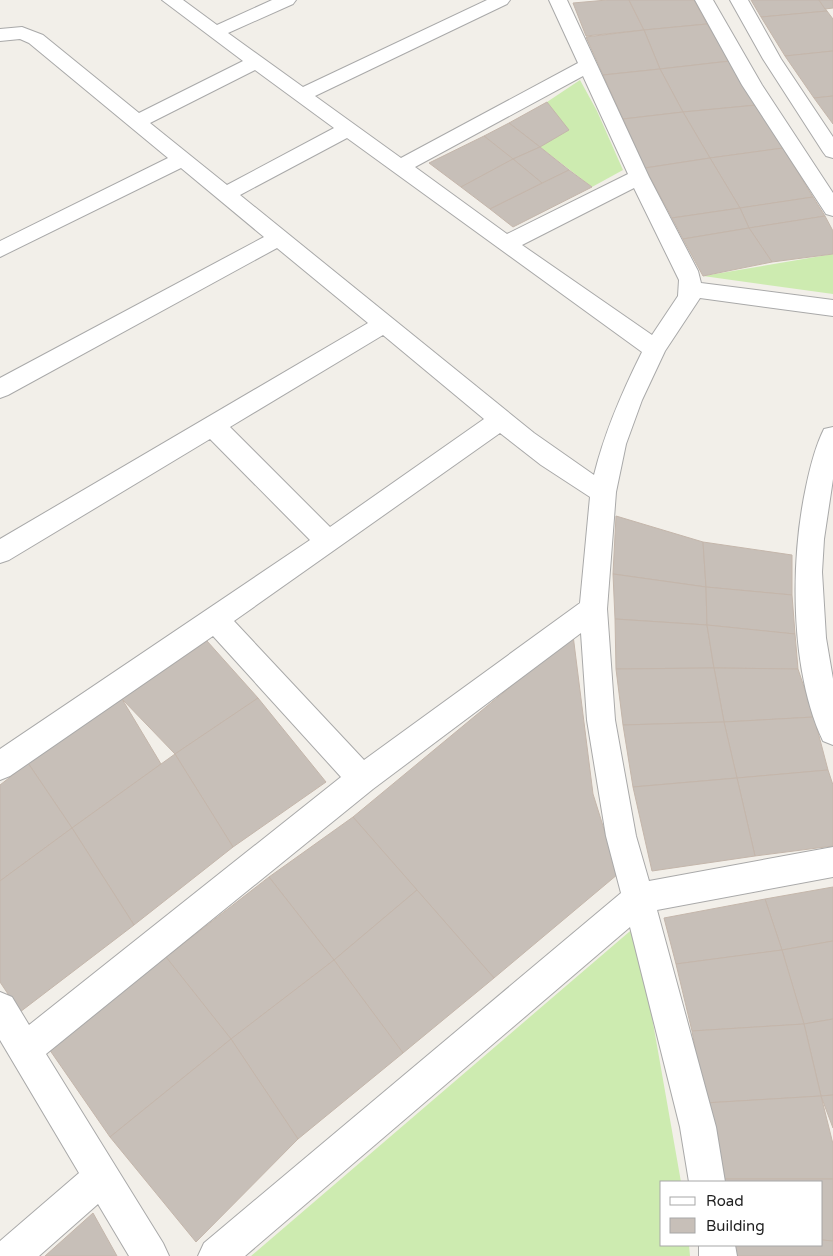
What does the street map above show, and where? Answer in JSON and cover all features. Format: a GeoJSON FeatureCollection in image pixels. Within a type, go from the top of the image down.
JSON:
{"type":"FeatureCollection","features":[{"type":"Feature","properties":{"kind":"street"},"geometry":{"type":"LineString","coordinates":[[171,0],[506,244],[655,349]]}},
{"type":"Feature","properties":{"kind":"street"},"geometry":{"type":"LineString","coordinates":[[215,32],[287,0]]}},
{"type":"Feature","properties":{"kind":"street"},"geometry":{"type":"LineString","coordinates":[[301,95],[501,0]]}},
{"type":"Feature","properties":{"kind":"street"},"geometry":{"type":"LineString","coordinates":[[558,0],[638,177],[687,271],[690,289],[685,305],[655,349],[630,400],[614,444],[603,492],[593,609],[604,739],[621,836],[639,898],[698,1127],[708,1181]]}},
{"type":"Feature","properties":{"kind":"street"},"geometry":{"type":"LineString","coordinates":[[704,0],[752,85],[833,209]]}},
{"type":"Feature","properties":{"kind":"street"},"geometry":{"type":"LineString","coordinates":[[739,0],[795,95],[833,152]]}},
{"type":"Feature","properties":{"kind":"street"},"geometry":{"type":"LineString","coordinates":[[717,24],[749,19]]}},
{"type":"Feature","properties":{"kind":"street"},"geometry":{"type":"LineString","coordinates":[[0,35],[22,33],[36,38],[547,458],[603,492]]}},
{"type":"Feature","properties":{"kind":"street"},"geometry":{"type":"LineString","coordinates":[[138,121],[256,62]]}},
{"type":"Feature","properties":{"kind":"street"},"geometry":{"type":"LineString","coordinates":[[400,167],[587,66]]}},
{"type":"Feature","properties":{"kind":"street"},"geometry":{"type":"LineString","coordinates":[[226,194],[348,129]]}},
{"type":"Feature","properties":{"kind":"street"},"geometry":{"type":"LineString","coordinates":[[0,250],[183,159]]}},
{"type":"Feature","properties":{"kind":"street"},"geometry":{"type":"LineString","coordinates":[[506,244],[638,177]]}},
{"type":"Feature","properties":{"kind":"street"},"geometry":{"type":"LineString","coordinates":[[0,388],[279,238]]}},
{"type":"Feature","properties":{"kind":"street"},"geometry":{"type":"LineString","coordinates":[[690,289],[833,308]]}},
{"type":"Feature","properties":{"kind":"street"},"geometry":{"type":"LineString","coordinates":[[0,552],[384,324]]}},
{"type":"Feature","properties":{"kind":"street"},"geometry":{"type":"LineString","coordinates":[[0,766],[328,542],[501,420]]}},
{"type":"Feature","properties":{"kind":"street"},"geometry":{"type":"LineString","coordinates":[[213,426],[328,542]]}},
{"type":"Feature","properties":{"kind":"street"},"geometry":{"type":"LineString","coordinates":[[833,436],[821,476],[812,527],[809,582],[813,642],[824,706],[833,732]]}},
{"type":"Feature","properties":{"kind":"street"},"geometry":{"type":"LineString","coordinates":[[24,1050],[362,779],[593,609]]}},
{"type":"Feature","properties":{"kind":"street"},"geometry":{"type":"LineString","coordinates":[[215,619],[362,779]]}},
{"type":"Feature","properties":{"kind":"street"},"geometry":{"type":"LineString","coordinates":[[217,1256],[639,898],[833,862]]}},
{"type":"Feature","properties":{"kind":"street"},"geometry":{"type":"LineString","coordinates":[[0,1009],[150,1256]]}},
{"type":"Feature","properties":{"kind":"street"},"geometry":{"type":"LineString","coordinates":[[11,1256],[103,1176]]}},
{"type":"Feature","properties":{"kind":"green space"},"geometry":{"type":"Polygon","coordinates":[[[580,80],[597,111],[623,170],[592,187],[540,147],[547,102],[580,80]]]}},
{"type":"Feature","properties":{"kind":"green space"},"geometry":{"type":"Polygon","coordinates":[[[833,254],[833,294],[703,276],[833,254]]]}},
{"type":"Feature","properties":{"kind":"green space"},"geometry":{"type":"Polygon","coordinates":[[[636,926],[681,1181],[660,1181],[660,1246],[689,1246],[690,1256],[251,1256],[636,926]]]}},
{"type":"Feature","properties":{"kind":"building"},"geometry":{"type":"Polygon","coordinates":[[[629,0],[644,30],[586,36],[573,3],[629,0]]]}},
{"type":"Feature","properties":{"kind":"building"},"geometry":{"type":"Polygon","coordinates":[[[629,0],[694,0],[707,24],[644,30],[629,0]]]}},
{"type":"Feature","properties":{"kind":"building"},"geometry":{"type":"Polygon","coordinates":[[[751,0],[819,0],[827,11],[761,17],[751,0]]]}},
{"type":"Feature","properties":{"kind":"building"},"geometry":{"type":"Polygon","coordinates":[[[819,0],[833,0],[833,8],[825,9],[819,0]]]}},
{"type":"Feature","properties":{"kind":"building"},"geometry":{"type":"Polygon","coordinates":[[[827,11],[833,19],[833,51],[785,56],[761,17],[827,11]]]}},
{"type":"Feature","properties":{"kind":"building"},"geometry":{"type":"Polygon","coordinates":[[[707,24],[730,61],[660,69],[644,30],[707,24]]]}},
{"type":"Feature","properties":{"kind":"building"},"geometry":{"type":"Polygon","coordinates":[[[644,30],[660,69],[603,75],[586,37],[644,30]]]}},
{"type":"Feature","properties":{"kind":"building"},"geometry":{"type":"Polygon","coordinates":[[[833,51],[833,96],[814,98],[785,56],[833,51]]]}},
{"type":"Feature","properties":{"kind":"building"},"geometry":{"type":"Polygon","coordinates":[[[730,61],[757,105],[683,112],[660,69],[730,61]]]}},
{"type":"Feature","properties":{"kind":"building"},"geometry":{"type":"Polygon","coordinates":[[[660,69],[683,112],[623,119],[603,75],[660,69]]]}},
{"type":"Feature","properties":{"kind":"building"},"geometry":{"type":"Polygon","coordinates":[[[833,96],[833,124],[814,98],[833,96]]]}},
{"type":"Feature","properties":{"kind":"building"},"geometry":{"type":"Polygon","coordinates":[[[547,102],[569,130],[540,147],[509,123],[547,102]]]}},
{"type":"Feature","properties":{"kind":"building"},"geometry":{"type":"Polygon","coordinates":[[[757,105],[783,148],[710,158],[683,112],[757,105]]]}},
{"type":"Feature","properties":{"kind":"building"},"geometry":{"type":"Polygon","coordinates":[[[683,112],[710,158],[645,168],[623,119],[683,112]]]}},
{"type":"Feature","properties":{"kind":"building"},"geometry":{"type":"Polygon","coordinates":[[[509,123],[540,147],[513,159],[484,136],[509,123]]]}},
{"type":"Feature","properties":{"kind":"building"},"geometry":{"type":"Polygon","coordinates":[[[484,136],[513,159],[461,187],[429,163],[484,136]]]}},
{"type":"Feature","properties":{"kind":"building"},"geometry":{"type":"Polygon","coordinates":[[[540,147],[569,170],[542,183],[513,159],[540,147]]]}},
{"type":"Feature","properties":{"kind":"building"},"geometry":{"type":"Polygon","coordinates":[[[783,148],[813,197],[740,208],[710,158],[783,148]]]}},
{"type":"Feature","properties":{"kind":"building"},"geometry":{"type":"Polygon","coordinates":[[[710,158],[740,208],[672,218],[645,168],[710,158]]]}},
{"type":"Feature","properties":{"kind":"building"},"geometry":{"type":"Polygon","coordinates":[[[513,159],[542,183],[490,209],[461,187],[513,159]]]}},
{"type":"Feature","properties":{"kind":"building"},"geometry":{"type":"Polygon","coordinates":[[[569,170],[592,187],[513,227],[490,209],[569,170]]]}},
{"type":"Feature","properties":{"kind":"building"},"geometry":{"type":"Polygon","coordinates":[[[813,197],[825,216],[749,228],[740,208],[813,197]]]}},
{"type":"Feature","properties":{"kind":"building"},"geometry":{"type":"Polygon","coordinates":[[[740,208],[749,228],[683,239],[672,218],[740,208]]]}},
{"type":"Feature","properties":{"kind":"building"},"geometry":{"type":"Polygon","coordinates":[[[825,216],[833,231],[833,254],[772,262],[749,228],[825,216]]]}},
{"type":"Feature","properties":{"kind":"building"},"geometry":{"type":"Polygon","coordinates":[[[749,228],[772,262],[703,276],[683,239],[749,228]]]}},
{"type":"Feature","properties":{"kind":"building"},"geometry":{"type":"Polygon","coordinates":[[[616,516],[703,542],[706,587],[613,574],[616,516]]]}},
{"type":"Feature","properties":{"kind":"building"},"geometry":{"type":"Polygon","coordinates":[[[703,542],[792,555],[792,595],[706,587],[703,542]]]}},
{"type":"Feature","properties":{"kind":"building"},"geometry":{"type":"Polygon","coordinates":[[[613,574],[706,587],[707,625],[615,619],[613,574]]]}},
{"type":"Feature","properties":{"kind":"building"},"geometry":{"type":"Polygon","coordinates":[[[706,587],[792,595],[795,634],[707,625],[706,587]]]}},
{"type":"Feature","properties":{"kind":"building"},"geometry":{"type":"Polygon","coordinates":[[[615,619],[707,625],[714,668],[616,669],[615,619]]]}},
{"type":"Feature","properties":{"kind":"building"},"geometry":{"type":"Polygon","coordinates":[[[707,625],[795,634],[798,669],[714,668],[707,625]]]}},
{"type":"Feature","properties":{"kind":"building"},"geometry":{"type":"Polygon","coordinates":[[[573,635],[593,794],[618,874],[494,978],[353,817],[573,635]]]}},
{"type":"Feature","properties":{"kind":"building"},"geometry":{"type":"Polygon","coordinates":[[[207,641],[258,698],[175,754],[122,699],[207,641]]]}},
{"type":"Feature","properties":{"kind":"building"},"geometry":{"type":"Polygon","coordinates":[[[714,668],[798,669],[814,717],[724,722],[714,668]]]}},
{"type":"Feature","properties":{"kind":"building"},"geometry":{"type":"Polygon","coordinates":[[[714,668],[724,722],[623,725],[616,669],[714,668]]]}},
{"type":"Feature","properties":{"kind":"building"},"geometry":{"type":"Polygon","coordinates":[[[258,698],[326,782],[233,847],[175,754],[258,698]]]}},
{"type":"Feature","properties":{"kind":"building"},"geometry":{"type":"Polygon","coordinates":[[[122,699],[161,764],[72,828],[28,763],[122,699]]]}},
{"type":"Feature","properties":{"kind":"building"},"geometry":{"type":"Polygon","coordinates":[[[814,717],[828,770],[737,778],[724,722],[814,717]]]}},
{"type":"Feature","properties":{"kind":"building"},"geometry":{"type":"Polygon","coordinates":[[[724,722],[737,778],[633,787],[623,725],[724,722]]]}},
{"type":"Feature","properties":{"kind":"building"},"geometry":{"type":"Polygon","coordinates":[[[175,754],[233,847],[134,925],[72,828],[175,754]]]}},
{"type":"Feature","properties":{"kind":"building"},"geometry":{"type":"Polygon","coordinates":[[[28,763],[72,828],[0,881],[0,785],[28,763]]]}},
{"type":"Feature","properties":{"kind":"building"},"geometry":{"type":"Polygon","coordinates":[[[828,770],[833,785],[833,846],[755,856],[737,778],[828,770]]]}},
{"type":"Feature","properties":{"kind":"building"},"geometry":{"type":"Polygon","coordinates":[[[737,778],[755,856],[652,871],[633,787],[737,778]]]}},
{"type":"Feature","properties":{"kind":"building"},"geometry":{"type":"Polygon","coordinates":[[[353,817],[417,890],[334,960],[269,877],[353,817]]]}},
{"type":"Feature","properties":{"kind":"building"},"geometry":{"type":"Polygon","coordinates":[[[72,828],[134,925],[20,1012],[0,982],[0,881],[72,828]]]}},
{"type":"Feature","properties":{"kind":"building"},"geometry":{"type":"Polygon","coordinates":[[[269,877],[334,960],[231,1039],[166,957],[269,877]]]}},
{"type":"Feature","properties":{"kind":"building"},"geometry":{"type":"Polygon","coordinates":[[[833,887],[833,941],[782,950],[765,899],[833,887]]]}},
{"type":"Feature","properties":{"kind":"building"},"geometry":{"type":"Polygon","coordinates":[[[417,890],[494,978],[403,1053],[334,960],[417,890]]]}},
{"type":"Feature","properties":{"kind":"building"},"geometry":{"type":"Polygon","coordinates":[[[765,899],[782,950],[676,964],[664,918],[765,899]]]}},
{"type":"Feature","properties":{"kind":"building"},"geometry":{"type":"Polygon","coordinates":[[[833,941],[833,1019],[804,1024],[782,950],[833,941]]]}},
{"type":"Feature","properties":{"kind":"building"},"geometry":{"type":"Polygon","coordinates":[[[782,950],[804,1024],[692,1031],[676,964],[782,950]]]}},
{"type":"Feature","properties":{"kind":"building"},"geometry":{"type":"Polygon","coordinates":[[[166,957],[231,1039],[110,1137],[47,1046],[166,957]]]}},
{"type":"Feature","properties":{"kind":"building"},"geometry":{"type":"Polygon","coordinates":[[[334,960],[403,1053],[298,1139],[231,1039],[334,960]]]}},
{"type":"Feature","properties":{"kind":"building"},"geometry":{"type":"Polygon","coordinates":[[[833,1019],[833,1095],[821,1096],[804,1024],[833,1019]]]}},
{"type":"Feature","properties":{"kind":"building"},"geometry":{"type":"Polygon","coordinates":[[[804,1024],[821,1096],[705,1103],[692,1031],[804,1024]]]}},
{"type":"Feature","properties":{"kind":"building"},"geometry":{"type":"Polygon","coordinates":[[[231,1039],[298,1139],[196,1242],[110,1137],[231,1039]]]}},
{"type":"Feature","properties":{"kind":"building"},"geometry":{"type":"Polygon","coordinates":[[[833,1095],[833,1128],[821,1096],[833,1095]]]}},
{"type":"Feature","properties":{"kind":"building"},"geometry":{"type":"Polygon","coordinates":[[[821,1096],[833,1144],[833,1179],[717,1179],[705,1103],[821,1096]]]}},
{"type":"Feature","properties":{"kind":"building"},"geometry":{"type":"Polygon","coordinates":[[[717,1179],[833,1179],[833,1241],[823,1240],[823,1181],[718,1181],[717,1179]]]}},
{"type":"Feature","properties":{"kind":"building"},"geometry":{"type":"Polygon","coordinates":[[[93,1213],[117,1256],[45,1256],[93,1213]]]}},
{"type":"Feature","properties":{"kind":"building"},"geometry":{"type":"Polygon","coordinates":[[[823,1240],[833,1241],[833,1256],[729,1256],[727,1246],[823,1246],[823,1240]]]}}]}
